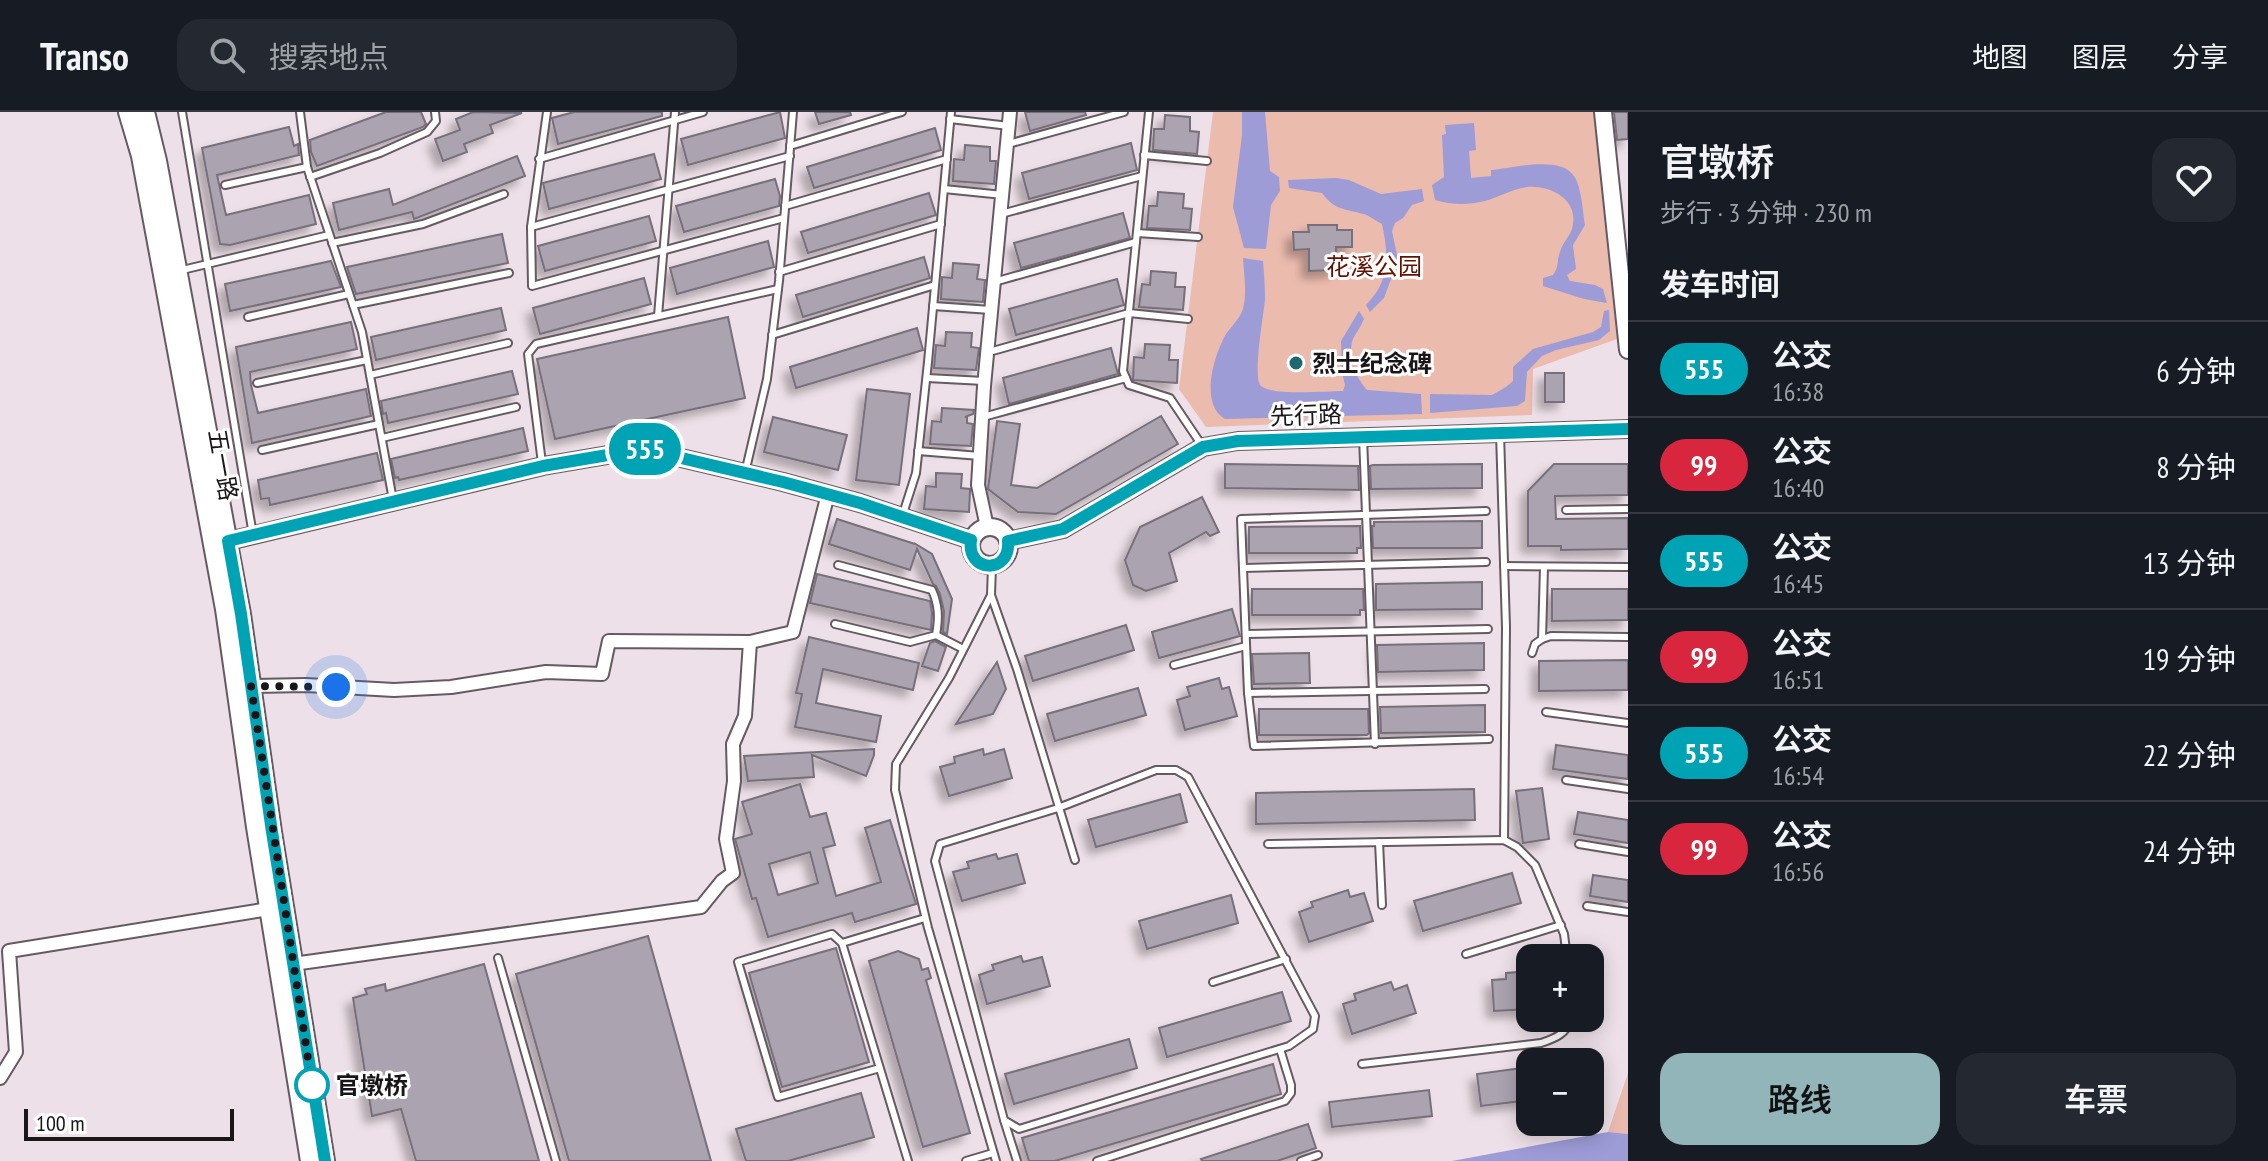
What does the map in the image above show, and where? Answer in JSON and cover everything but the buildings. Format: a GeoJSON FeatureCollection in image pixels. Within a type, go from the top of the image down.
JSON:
{"type":"FeatureCollection","features":[{"type":"Feature","properties":{"kind":"main road","name":"五一路"},"geometry":{"type":"LineString","coordinates":[[128,112],[170,273],[220,543],[251,686],[325,1161]]}},
{"type":"Feature","properties":{"kind":"main road","name":"五一路"},"geometry":{"type":"LineString","coordinates":[[145,112],[157,161],[170,273]]}},
{"type":"Feature","properties":{"kind":"main road","name":"五一路"},"geometry":{"type":"LineString","coordinates":[[220,543],[225,609],[310,1161]]}},
{"type":"Feature","properties":{"kind":"street"},"geometry":{"type":"LineString","coordinates":[[987,527],[978,485],[984,381],[1010,112]]}},
{"type":"Feature","properties":{"kind":"street"},"geometry":{"type":"LineString","coordinates":[[1603,112],[1623,263],[1628,350]]}},
{"type":"Feature","properties":{"kind":"street","name":"先行路"},"geometry":{"type":"LineString","coordinates":[[1008,541],[1063,529],[1203,447],[1238,441],[1628,429]]}},
{"type":"Feature","properties":{"kind":"street"},"geometry":{"type":"LineString","coordinates":[[220,543],[543,466],[643,449],[828,494],[971,540]]}},
{"type":"Feature","properties":{"kind":"street"},"geometry":{"type":"LineString","coordinates":[[251,686],[306,685],[394,690],[451,687],[546,672],[602,674],[609,641],[750,642],[793,632],[828,494]]}},
{"type":"Feature","properties":{"kind":"street"},"geometry":{"type":"LineString","coordinates":[[987,527],[1000,530],[1008,541],[1006,557],[992,566],[983,565],[972,553],[971,540],[987,527]]}},
{"type":"Feature","properties":{"kind":"street"},"geometry":{"type":"LineString","coordinates":[[293,964],[701,907],[722,881],[733,873],[726,839],[734,781],[733,744],[745,716],[750,642]]}},
{"type":"Feature","properties":{"kind":"street"},"geometry":{"type":"LineString","coordinates":[[0,1078],[16,1052],[9,951],[269,909]]}},
{"type":"Feature","properties":{"kind":"lane"},"geometry":{"type":"LineString","coordinates":[[182,112],[253,535]]}},
{"type":"Feature","properties":{"kind":"lane"},"geometry":{"type":"LineString","coordinates":[[300,112],[307,167],[362,332],[394,502]]}},
{"type":"Feature","properties":{"kind":"lane"},"geometry":{"type":"LineString","coordinates":[[310,177],[380,153],[427,132],[436,121],[435,112]]}},
{"type":"Feature","properties":{"kind":"lane"},"geometry":{"type":"LineString","coordinates":[[547,112],[531,227],[532,286],[784,218]]}},
{"type":"Feature","properties":{"kind":"lane"},"geometry":{"type":"LineString","coordinates":[[658,316],[675,112]]}},
{"type":"Feature","properties":{"kind":"lane"},"geometry":{"type":"LineString","coordinates":[[539,159],[703,112]]}},
{"type":"Feature","properties":{"kind":"lane"},"geometry":{"type":"LineString","coordinates":[[745,473],[767,379],[793,112]]}},
{"type":"Feature","properties":{"kind":"lane"},"geometry":{"type":"LineString","coordinates":[[790,146],[902,112]]}},
{"type":"Feature","properties":{"kind":"lane"},"geometry":{"type":"LineString","coordinates":[[1007,145],[1124,112]]}},
{"type":"Feature","properties":{"kind":"lane"},"geometry":{"type":"LineString","coordinates":[[1149,112],[1123,371],[1129,385],[1170,398],[1203,447]]}},
{"type":"Feature","properties":{"kind":"lane"},"geometry":{"type":"LineString","coordinates":[[902,517],[916,473],[950,116],[1009,126]]}},
{"type":"Feature","properties":{"kind":"lane"},"geometry":{"type":"LineString","coordinates":[[1144,155],[1207,161]]}},
{"type":"Feature","properties":{"kind":"lane"},"geometry":{"type":"LineString","coordinates":[[531,227],[790,156]]}},
{"type":"Feature","properties":{"kind":"lane"},"geometry":{"type":"LineString","coordinates":[[785,206],[947,159]]}},
{"type":"Feature","properties":{"kind":"lane"},"geometry":{"type":"LineString","coordinates":[[225,185],[307,167]]}},
{"type":"Feature","properties":{"kind":"lane"},"geometry":{"type":"LineString","coordinates":[[1001,214],[1142,176]]}},
{"type":"Feature","properties":{"kind":"lane"},"geometry":{"type":"LineString","coordinates":[[944,189],[1003,195]]}},
{"type":"Feature","properties":{"kind":"lane"},"geometry":{"type":"LineString","coordinates":[[332,243],[423,224],[504,194]]}},
{"type":"Feature","properties":{"kind":"lane"},"geometry":{"type":"LineString","coordinates":[[779,272],[941,224]]}},
{"type":"Feature","properties":{"kind":"lane"},"geometry":{"type":"LineString","coordinates":[[1137,233],[1198,237]]}},
{"type":"Feature","properties":{"kind":"lane"},"geometry":{"type":"LineString","coordinates":[[170,273],[329,235]]}},
{"type":"Feature","properties":{"kind":"lane"},"geometry":{"type":"LineString","coordinates":[[994,282],[1136,242]]}},
{"type":"Feature","properties":{"kind":"lane"},"geometry":{"type":"LineString","coordinates":[[353,305],[509,273]]}},
{"type":"Feature","properties":{"kind":"lane"},"geometry":{"type":"LineString","coordinates":[[772,335],[935,285]]}},
{"type":"Feature","properties":{"kind":"lane"},"geometry":{"type":"LineString","coordinates":[[543,466],[528,354],[536,344],[778,289]]}},
{"type":"Feature","properties":{"kind":"lane"},"geometry":{"type":"LineString","coordinates":[[248,317],[349,294]]}},
{"type":"Feature","properties":{"kind":"lane"},"geometry":{"type":"LineString","coordinates":[[933,306],[991,310]]}},
{"type":"Feature","properties":{"kind":"lane"},"geometry":{"type":"LineString","coordinates":[[987,352],[1129,313],[1188,319]]}},
{"type":"Feature","properties":{"kind":"lane"},"geometry":{"type":"LineString","coordinates":[[370,375],[508,343]]}},
{"type":"Feature","properties":{"kind":"lane"},"geometry":{"type":"LineString","coordinates":[[257,383],[367,360]]}},
{"type":"Feature","properties":{"kind":"lane"},"geometry":{"type":"LineString","coordinates":[[927,378],[984,381]]}},
{"type":"Feature","properties":{"kind":"lane"},"geometry":{"type":"LineString","coordinates":[[982,417],[1126,378]]}},
{"type":"Feature","properties":{"kind":"lane"},"geometry":{"type":"LineString","coordinates":[[382,438],[516,407]]}},
{"type":"Feature","properties":{"kind":"lane"},"geometry":{"type":"LineString","coordinates":[[262,450],[379,424]]}},
{"type":"Feature","properties":{"kind":"lane"},"geometry":{"type":"LineString","coordinates":[[1500,433],[1506,627],[1504,840]]}},
{"type":"Feature","properties":{"kind":"lane"},"geometry":{"type":"LineString","coordinates":[[1363,437],[1375,744]]}},
{"type":"Feature","properties":{"kind":"lane"},"geometry":{"type":"LineString","coordinates":[[918,451],[980,456]]}},
{"type":"Feature","properties":{"kind":"lane"},"geometry":{"type":"LineString","coordinates":[[1566,510],[1628,509]]}},
{"type":"Feature","properties":{"kind":"lane"},"geometry":{"type":"LineString","coordinates":[[1486,511],[1241,519],[1248,693],[1254,746],[1489,739]]}},
{"type":"Feature","properties":{"kind":"lane"},"geometry":{"type":"LineString","coordinates":[[1243,568],[1486,562]]}},
{"type":"Feature","properties":{"kind":"lane"},"geometry":{"type":"LineString","coordinates":[[838,565],[932,590],[939,605],[936,635]]}},
{"type":"Feature","properties":{"kind":"lane"},"geometry":{"type":"LineString","coordinates":[[992,566],[991,595],[1017,669],[1075,860]]}},
{"type":"Feature","properties":{"kind":"lane"},"geometry":{"type":"LineString","coordinates":[[1504,566],[1628,567]]}},
{"type":"Feature","properties":{"kind":"lane"},"geometry":{"type":"LineString","coordinates":[[1542,639],[1544,567]]}},
{"type":"Feature","properties":{"kind":"lane"},"geometry":{"type":"LineString","coordinates":[[991,595],[949,678],[896,764],[895,790],[925,918],[996,1161]]}},
{"type":"Feature","properties":{"kind":"lane"},"geometry":{"type":"LineString","coordinates":[[835,624],[910,642],[936,635],[963,649]]}},
{"type":"Feature","properties":{"kind":"lane"},"geometry":{"type":"LineString","coordinates":[[1246,634],[1488,629]]}},
{"type":"Feature","properties":{"kind":"lane"},"geometry":{"type":"LineString","coordinates":[[1532,653],[1535,644],[1551,636],[1628,637]]}},
{"type":"Feature","properties":{"kind":"lane"},"geometry":{"type":"LineString","coordinates":[[1174,665],[1246,646]]}},
{"type":"Feature","properties":{"kind":"lane"},"geometry":{"type":"LineString","coordinates":[[1248,693],[1485,689]]}},
{"type":"Feature","properties":{"kind":"lane"},"geometry":{"type":"LineString","coordinates":[[1546,712],[1628,723]]}},
{"type":"Feature","properties":{"kind":"lane"},"geometry":{"type":"LineString","coordinates":[[1004,1120],[1019,1129],[1289,1046],[1313,1029],[1315,1016],[1286,959],[1188,777],[1176,770],[1156,770],[1058,808],[940,844],[935,861],[1004,1120],[1017,1161]]}},
{"type":"Feature","properties":{"kind":"lane"},"geometry":{"type":"LineString","coordinates":[[1566,780],[1628,789]]}},
{"type":"Feature","properties":{"kind":"lane"},"geometry":{"type":"LineString","coordinates":[[1268,844],[1504,840],[1517,847],[1535,865],[1561,925],[1564,944]]}},
{"type":"Feature","properties":{"kind":"lane"},"geometry":{"type":"LineString","coordinates":[[1379,842],[1382,905]]}},
{"type":"Feature","properties":{"kind":"lane"},"geometry":{"type":"LineString","coordinates":[[1579,844],[1628,852]]}},
{"type":"Feature","properties":{"kind":"lane"},"geometry":{"type":"LineString","coordinates":[[1587,906],[1628,912]]}},
{"type":"Feature","properties":{"kind":"lane"},"geometry":{"type":"LineString","coordinates":[[842,943],[925,918]]}},
{"type":"Feature","properties":{"kind":"lane"},"geometry":{"type":"LineString","coordinates":[[1466,954],[1561,925]]}},
{"type":"Feature","properties":{"kind":"lane"},"geometry":{"type":"LineString","coordinates":[[880,1068],[778,1097],[738,962],[832,934],[842,943],[880,1068],[908,1161]]}},
{"type":"Feature","properties":{"kind":"lane"},"geometry":{"type":"LineString","coordinates":[[498,958],[556,1161]]}},
{"type":"Feature","properties":{"kind":"lane"},"geometry":{"type":"LineString","coordinates":[[1213,982],[1286,959]]}},
{"type":"Feature","properties":{"kind":"lane"},"geometry":{"type":"LineString","coordinates":[[1362,1064],[1541,1043],[1564,1032]]}},
{"type":"Feature","properties":{"kind":"lane"},"geometry":{"type":"LineString","coordinates":[[1097,1161],[1285,1101],[1291,1093],[1291,1085],[1280,1049]]}},
{"type":"Feature","properties":{"kind":"lane"},"geometry":{"type":"LineString","coordinates":[[966,1161],[993,1153]]}},
{"type":"Feature","properties":{"kind":"lane"},"geometry":{"type":"LineString","coordinates":[[1301,1161],[1318,1155]]}},
{"type":"Feature","properties":{"kind":"green space","name":"花溪公园"},"geometry":{"type":"Polygon","coordinates":[[[1213,112],[1596,112],[1617,339],[1533,369],[1532,415],[1206,427],[1179,389],[1213,112]]]}},
{"type":"Feature","properties":{"kind":"green space"},"geometry":{"type":"Polygon","coordinates":[[[1628,1073],[1628,1134],[1608,1132],[1628,1073]]]}},
{"type":"Feature","properties":{"kind":"water"},"geometry":{"type":"Polygon","coordinates":[[[1242,112],[1265,112],[1270,171],[1279,177],[1280,191],[1271,205],[1266,249],[1244,248],[1233,207],[1242,112]]]}},
{"type":"Feature","properties":{"kind":"water"},"geometry":{"type":"Polygon","coordinates":[[[1474,123],[1476,150],[1469,151],[1471,178],[1491,176],[1491,170],[1536,164],[1558,166],[1574,176],[1585,225],[1573,245],[1576,269],[1567,275],[1570,281],[1603,289],[1607,303],[1543,286],[1543,278],[1555,272],[1561,248],[1573,224],[1571,207],[1560,195],[1544,188],[1527,187],[1472,203],[1454,204],[1435,200],[1432,185],[1444,177],[1442,135],[1446,134],[1445,125],[1474,123]]]}},
{"type":"Feature","properties":{"kind":"water"},"geometry":{"type":"Polygon","coordinates":[[[1288,180],[1349,180],[1381,194],[1422,189],[1424,201],[1412,205],[1395,223],[1392,231],[1398,260],[1384,298],[1370,312],[1366,305],[1380,287],[1386,268],[1382,224],[1366,215],[1336,206],[1322,193],[1289,188],[1288,180]]]}},
{"type":"Feature","properties":{"kind":"water"},"geometry":{"type":"Polygon","coordinates":[[[1243,258],[1263,261],[1265,299],[1258,371],[1261,386],[1288,392],[1343,391],[1341,341],[1359,311],[1364,319],[1351,349],[1359,380],[1367,390],[1421,394],[1422,414],[1225,419],[1212,402],[1211,379],[1221,343],[1243,308],[1243,258]]]}},
{"type":"Feature","properties":{"kind":"water"},"geometry":{"type":"Polygon","coordinates":[[[1609,310],[1610,331],[1599,340],[1542,356],[1527,372],[1525,401],[1517,406],[1430,413],[1430,394],[1492,395],[1513,381],[1513,367],[1533,349],[1593,332],[1601,327],[1604,311],[1609,310]]]}},
{"type":"Feature","properties":{"kind":"water"},"geometry":{"type":"Polygon","coordinates":[[[1604,1133],[1628,1134],[1628,1161],[1452,1161],[1586,1136],[1604,1136],[1604,1133]]]}},
{"type":"Feature","properties":{"kind":"bus line","name":"555"},"geometry":{"type":"LineString","coordinates":[[325,1161],[228,541],[543,466],[643,449],[860,503],[971,540],[970,546],[976,560],[992,566],[1006,557],[1008,541],[1063,529],[1203,447],[1238,441],[1628,429]]}},
{"type":"Feature","properties":{"kind":"place","name":"烈士纪念碑"},"geometry":{"type":"Point","coordinates":[1296,363]}},
{"type":"Feature","properties":{"kind":"place","name":"官墩桥"},"geometry":{"type":"Point","coordinates":[312,1085]}},
{"type":"Feature","properties":{"kind":"route"},"geometry":{"type":"LineString","coordinates":[[312,1085],[251,686],[336,687]]}}]}
